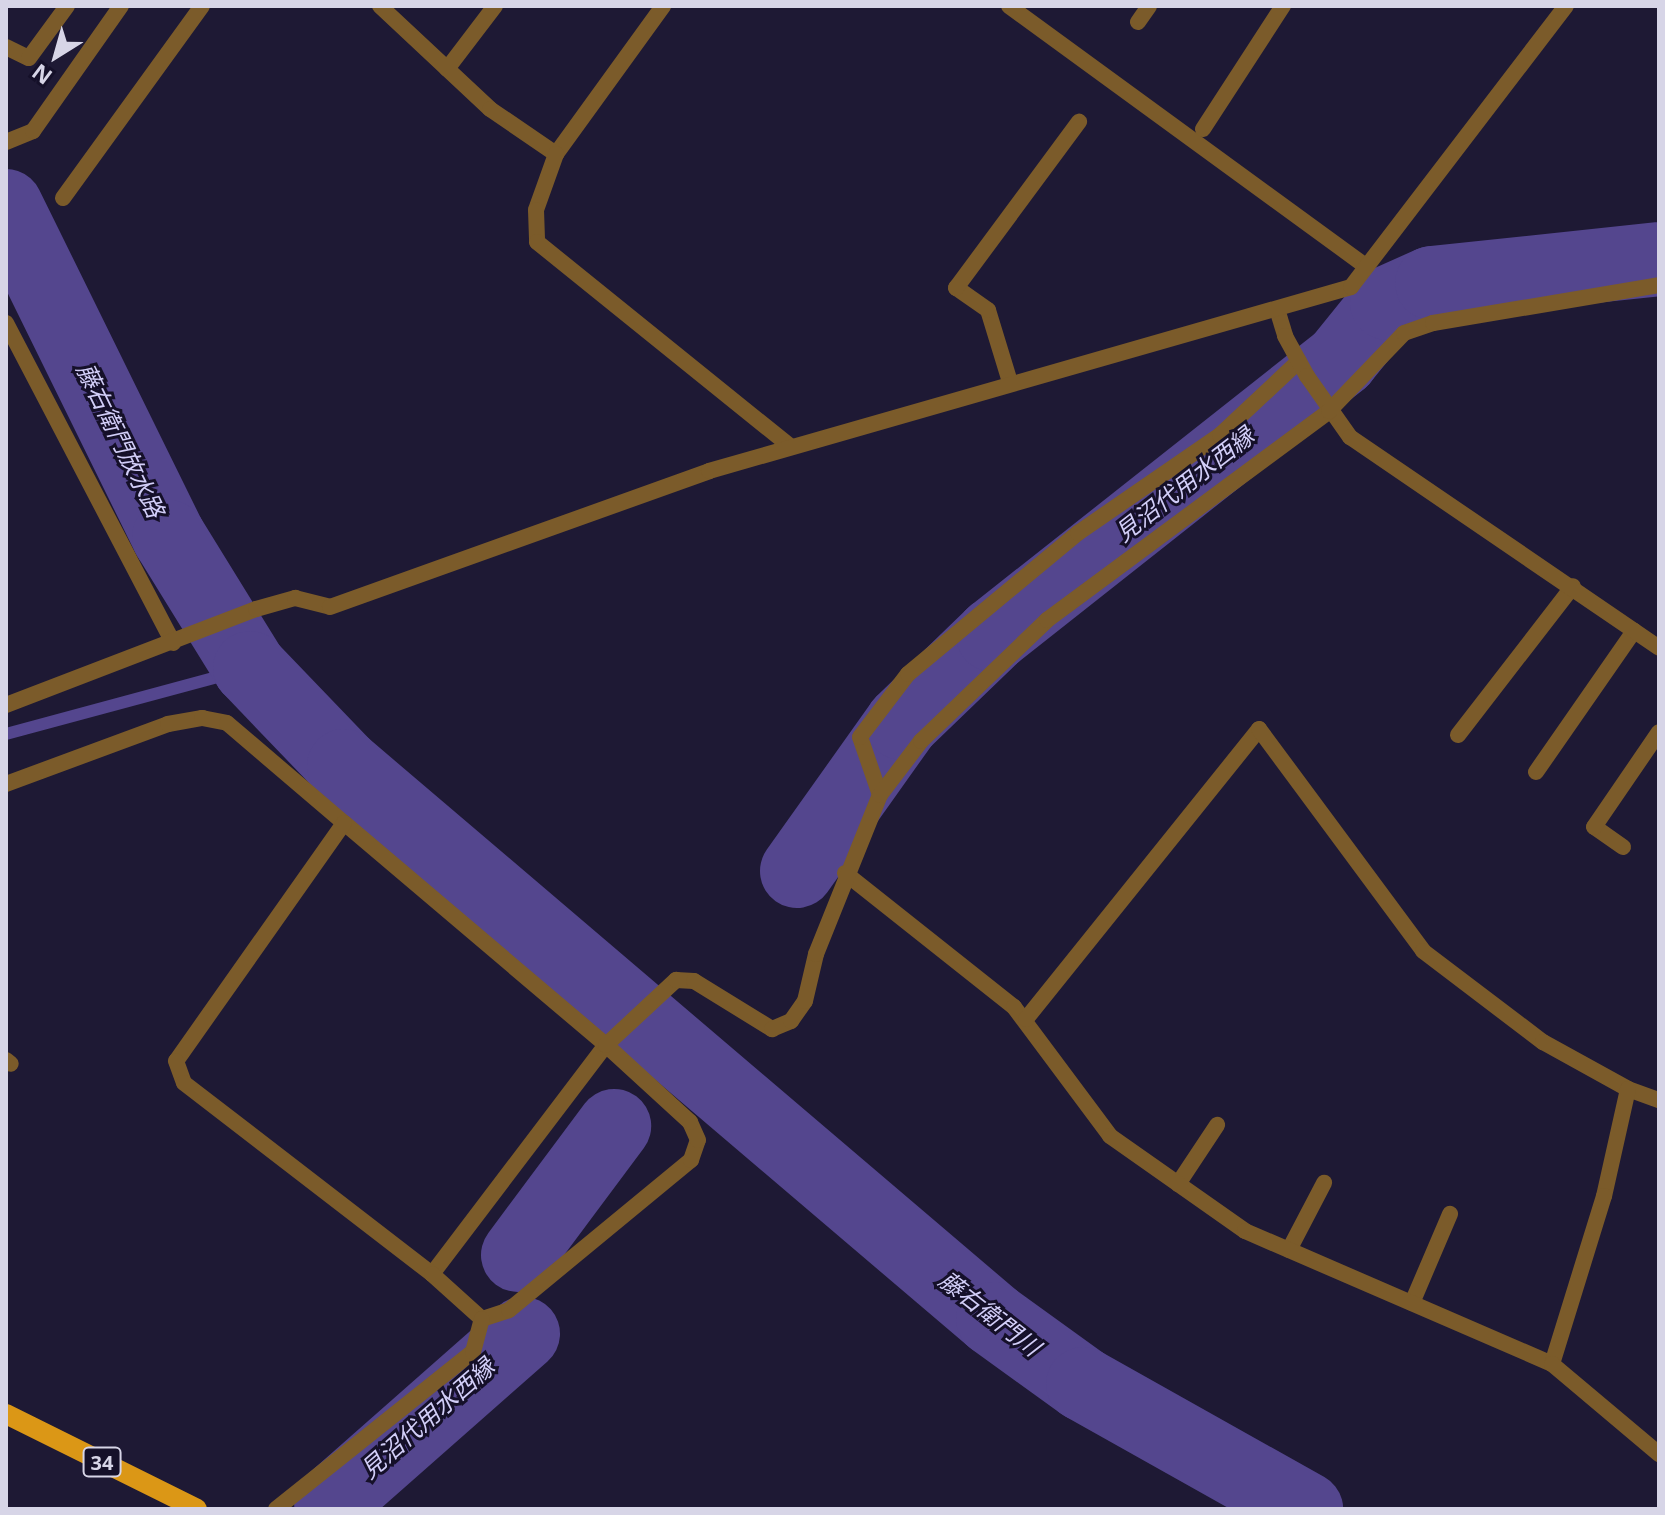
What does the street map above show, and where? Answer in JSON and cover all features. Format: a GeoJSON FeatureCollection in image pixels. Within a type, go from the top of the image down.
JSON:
{"type":"FeatureCollection","features":[{"type":"Feature","properties":{"kind":"main road","name":"34"},"geometry":{"type":"LineString","coordinates":[[6,1414],[197,1509]]}},
{"type":"Feature","properties":{"kind":"street"},"geometry":{"type":"LineString","coordinates":[[6,47],[29,58],[67,6]]}},
{"type":"Feature","properties":{"kind":"street"},"geometry":{"type":"LineString","coordinates":[[6,142],[33,131],[121,6]]}},
{"type":"Feature","properties":{"kind":"street"},"geometry":{"type":"LineString","coordinates":[[63,198],[202,6]]}},
{"type":"Feature","properties":{"kind":"street"},"geometry":{"type":"LineString","coordinates":[[380,6],[490,109],[556,154]]}},
{"type":"Feature","properties":{"kind":"street"},"geometry":{"type":"LineString","coordinates":[[447,69],[495,6]]}},
{"type":"Feature","properties":{"kind":"street"},"geometry":{"type":"LineString","coordinates":[[663,6],[556,154],[536,210],[537,242],[790,446]]}},
{"type":"Feature","properties":{"kind":"street"},"geometry":{"type":"LineString","coordinates":[[1009,6],[1366,266]]}},
{"type":"Feature","properties":{"kind":"street"},"geometry":{"type":"LineString","coordinates":[[1138,22],[1149,6]]}},
{"type":"Feature","properties":{"kind":"street"},"geometry":{"type":"LineString","coordinates":[[1203,129],[1283,6]]}},
{"type":"Feature","properties":{"kind":"street"},"geometry":{"type":"LineString","coordinates":[[6,705],[295,598],[330,607],[790,446],[1351,287],[1566,6]]}},
{"type":"Feature","properties":{"kind":"street"},"geometry":{"type":"LineString","coordinates":[[1010,382],[988,310],[956,288],[1079,122]]}},
{"type":"Feature","properties":{"kind":"street"},"geometry":{"type":"LineString","coordinates":[[432,1274],[610,1041],[676,980],[694,981],[772,1029],[791,1021],[805,1001],[845,873],[880,795],[921,741],[1047,620],[1329,411],[1404,333],[1433,323],[1659,285]]}},
{"type":"Feature","properties":{"kind":"street"},"geometry":{"type":"LineString","coordinates":[[1277,309],[1303,368],[1329,411],[1350,437],[1573,586],[1659,648]]}},
{"type":"Feature","properties":{"kind":"street"},"geometry":{"type":"LineString","coordinates":[[6,323],[173,643]]}},
{"type":"Feature","properties":{"kind":"street"},"geometry":{"type":"LineString","coordinates":[[880,795],[860,737],[908,674],[1078,533],[1220,435],[1303,368]]}},
{"type":"Feature","properties":{"kind":"street"},"geometry":{"type":"LineString","coordinates":[[1458,735],[1573,586]]}},
{"type":"Feature","properties":{"kind":"street"},"geometry":{"type":"LineString","coordinates":[[1536,772],[1634,631]]}},
{"type":"Feature","properties":{"kind":"street"},"geometry":{"type":"LineString","coordinates":[[6,784],[168,724],[202,718],[227,723],[610,1041],[690,1122],[698,1140],[691,1160],[509,1310],[482,1319]]}},
{"type":"Feature","properties":{"kind":"street"},"geometry":{"type":"LineString","coordinates":[[1026,1019],[1259,729],[1423,951],[1543,1042],[1628,1089],[1659,1100]]}},
{"type":"Feature","properties":{"kind":"street"},"geometry":{"type":"LineString","coordinates":[[1623,847],[1594,827],[1659,732]]}},
{"type":"Feature","properties":{"kind":"street"},"geometry":{"type":"LineString","coordinates":[[344,823],[176,1061],[184,1083],[432,1274],[482,1319]]}},
{"type":"Feature","properties":{"kind":"street"},"geometry":{"type":"LineString","coordinates":[[845,873],[1026,1019],[1110,1136],[1245,1231],[1552,1364],[1659,1454]]}},
{"type":"Feature","properties":{"kind":"street"},"geometry":{"type":"LineString","coordinates":[[1552,1364],[1604,1196],[1628,1089]]}},
{"type":"Feature","properties":{"kind":"street"},"geometry":{"type":"LineString","coordinates":[[1178,1184],[1217,1125]]}},
{"type":"Feature","properties":{"kind":"street"},"geometry":{"type":"LineString","coordinates":[[1289,1250],[1324,1183]]}},
{"type":"Feature","properties":{"kind":"street"},"geometry":{"type":"LineString","coordinates":[[1412,1303],[1450,1214]]}},
{"type":"Feature","properties":{"kind":"street"},"geometry":{"type":"LineString","coordinates":[[276,1509],[473,1352],[482,1319]]}},
{"type":"Feature","properties":{"kind":"waterway"},"geometry":{"type":"LineString","coordinates":[[6,206],[169,537],[250,668],[344,766],[993,1319],[1083,1384],[1306,1509]]}},
{"type":"Feature","properties":{"kind":"waterway","name":"見沼代用水西縁"},"geometry":{"type":"LineString","coordinates":[[797,871],[902,723],[993,635],[1341,360],[1387,303],[1432,283],[1659,259]]}},
{"type":"Feature","properties":{"kind":"waterway"},"geometry":{"type":"LineString","coordinates":[[6,734],[250,668]]}},
{"type":"Feature","properties":{"kind":"waterway","name":"見沼代用水西縁"},"geometry":{"type":"LineString","coordinates":[[518,1255],[614,1126]]}},
{"type":"Feature","properties":{"kind":"waterway","name":"見沼代用水西縁"},"geometry":{"type":"LineString","coordinates":[[331,1503],[523,1334]]}},
{"type":"Feature","properties":{"kind":"water label","name":"藤右衛門放水路"},"geometry":{"type":"Point","coordinates":[121,440]}},
{"type":"Feature","properties":{"kind":"water label","name":"藤右衛門川"},"geometry":{"type":"Point","coordinates":[990,1313]}}]}
